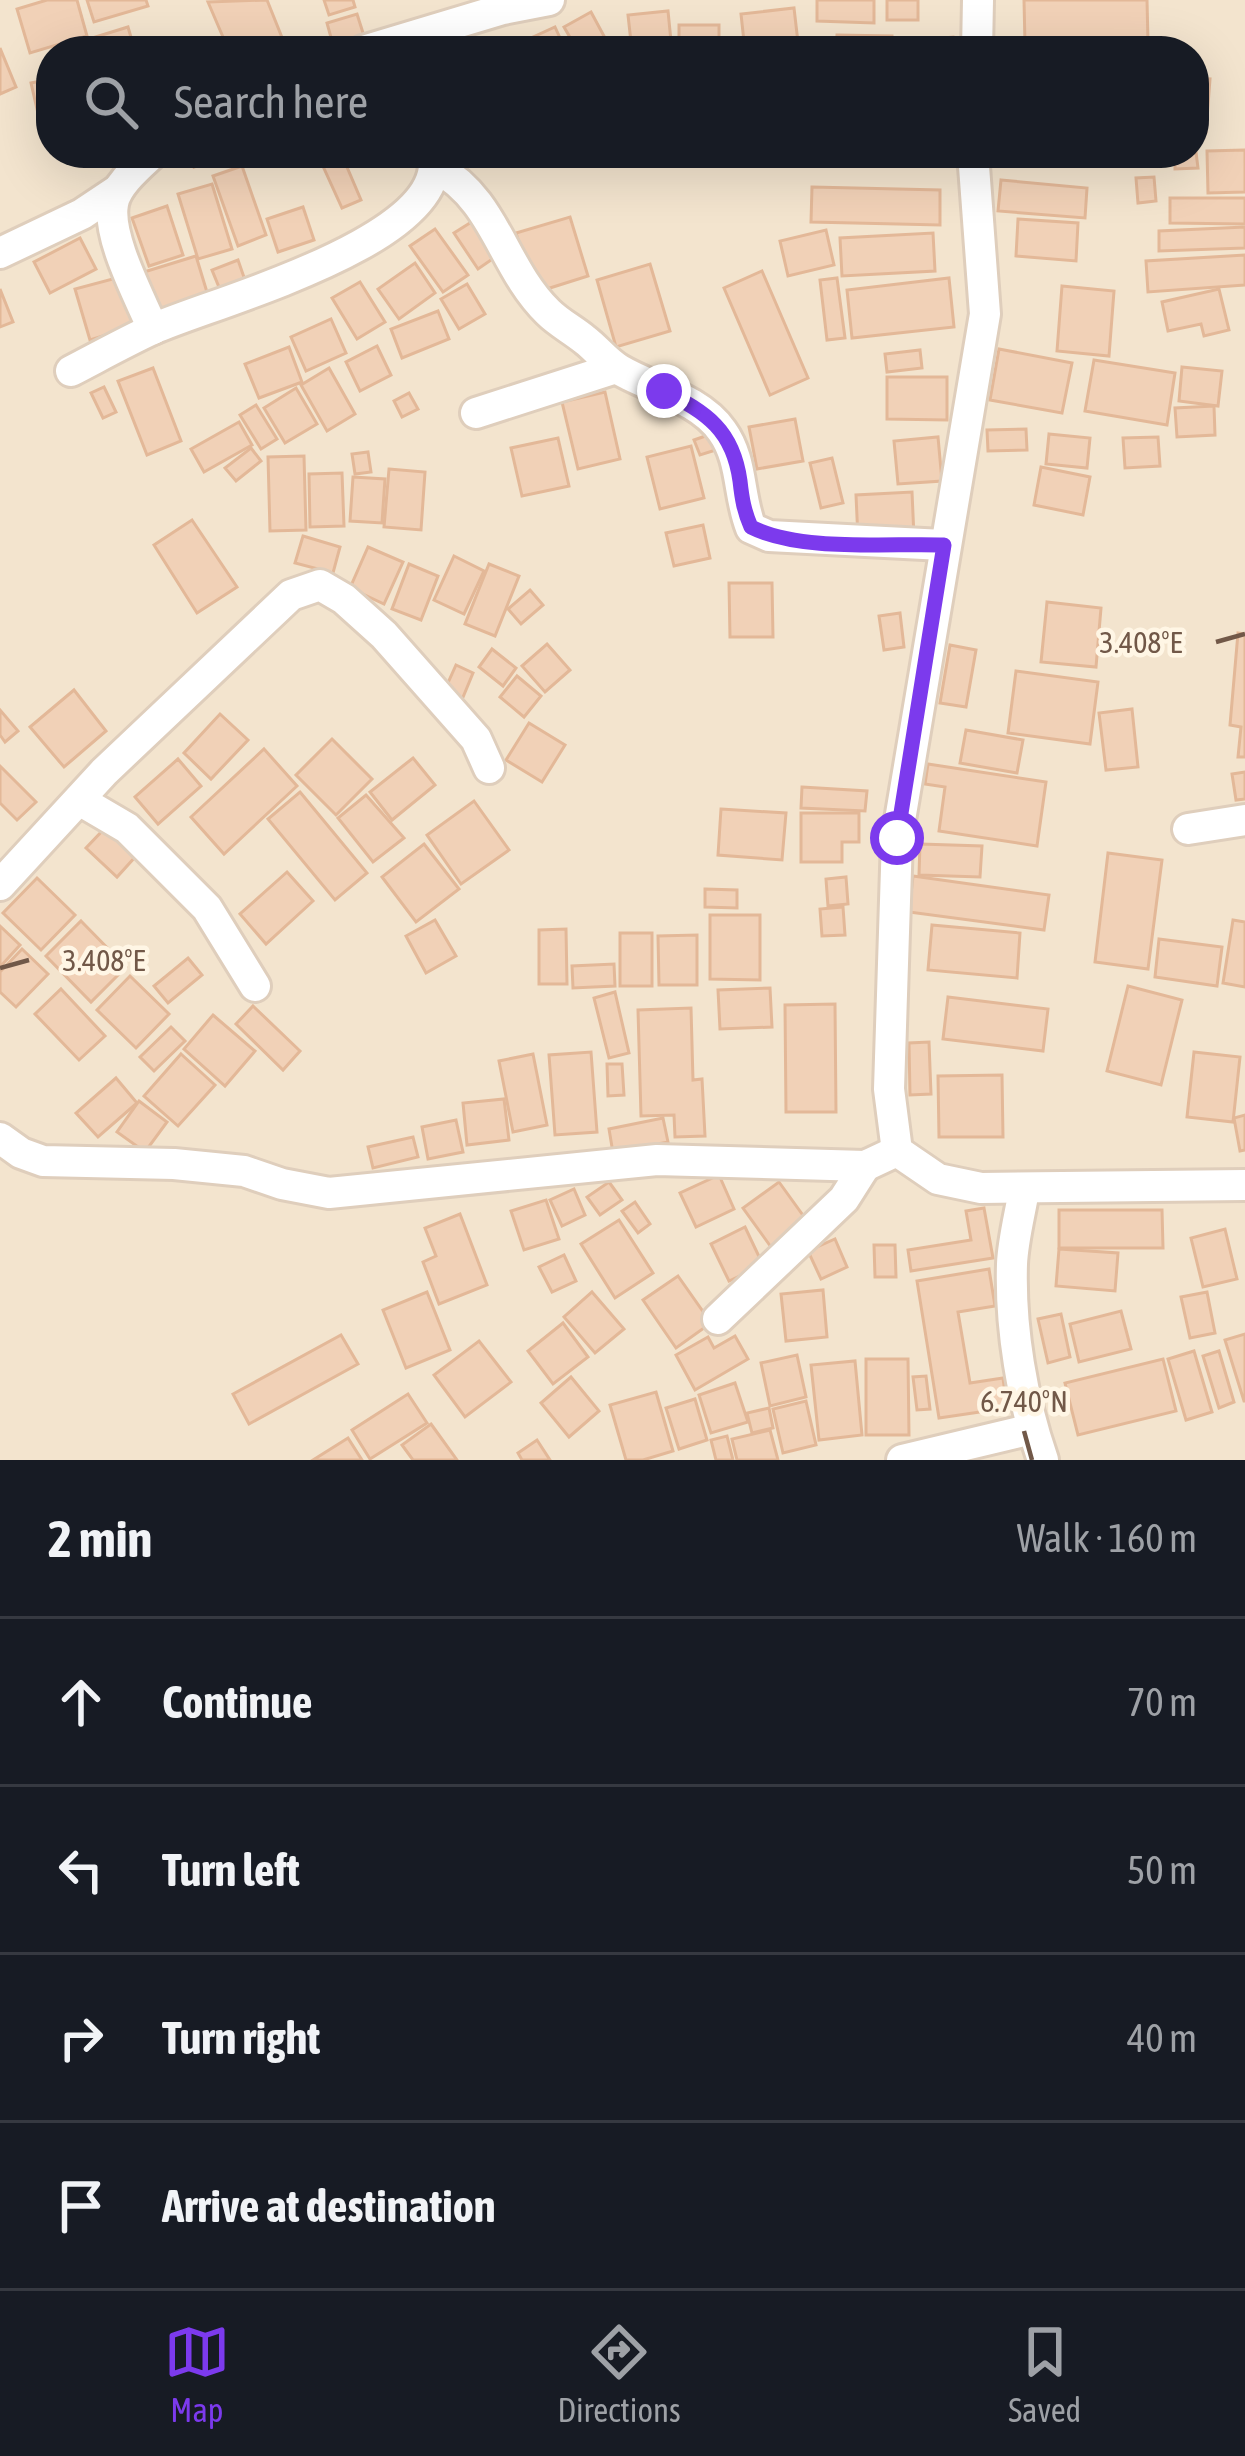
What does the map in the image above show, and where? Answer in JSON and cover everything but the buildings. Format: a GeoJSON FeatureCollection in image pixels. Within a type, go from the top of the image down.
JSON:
{"type":"FeatureCollection","features":[{"type":"Feature","properties":{"kind":"street"},"geometry":{"type":"LineString","coordinates":[[413,36],[549,0]]}},
{"type":"Feature","properties":{"kind":"street"},"geometry":{"type":"LineString","coordinates":[[978,36],[979,0]]}},
{"type":"Feature","properties":{"kind":"street"},"geometry":{"type":"LineString","coordinates":[[0,253],[82,214],[118,190],[139,168]]}},
{"type":"Feature","properties":{"kind":"street"},"geometry":{"type":"LineString","coordinates":[[71,371],[153,329],[322,266],[372,241],[427,190],[433,168]]}},
{"type":"Feature","properties":{"kind":"street"},"geometry":{"type":"LineString","coordinates":[[445,168],[474,195],[495,225],[534,298],[616,368],[693,406],[721,428],[734,453],[742,507],[751,527],[769,536],[944,545]]}},
{"type":"Feature","properties":{"kind":"street"},"geometry":{"type":"LineString","coordinates":[[974,168],[985,314],[897,838],[890,1089],[898,1151],[938,1179],[981,1188],[1245,1185]]}},
{"type":"Feature","properties":{"kind":"street"},"geometry":{"type":"LineString","coordinates":[[118,190],[112,206],[116,237],[153,329]]}},
{"type":"Feature","properties":{"kind":"street"},"geometry":{"type":"LineString","coordinates":[[476,412],[616,368]]}},
{"type":"Feature","properties":{"kind":"street"},"geometry":{"type":"LineString","coordinates":[[0,886],[104,772],[291,595],[320,585],[344,599],[384,635],[476,740],[489,768]]}},
{"type":"Feature","properties":{"kind":"street"},"geometry":{"type":"LineString","coordinates":[[81,801],[128,829],[194,895],[255,986]]}},
{"type":"Feature","properties":{"kind":"street"},"geometry":{"type":"LineString","coordinates":[[1188,829],[1245,820]]}},
{"type":"Feature","properties":{"kind":"street"},"geometry":{"type":"LineString","coordinates":[[0,1138],[43,1161],[244,1171],[329,1192],[657,1160],[866,1166],[898,1151]]}},
{"type":"Feature","properties":{"kind":"street"},"geometry":{"type":"LineString","coordinates":[[718,1318],[844,1199],[866,1166]]}},
{"type":"Feature","properties":{"kind":"street"},"geometry":{"type":"LineString","coordinates":[[1024,1190],[1012,1262],[1015,1330],[1042,1460]]}},
{"type":"Feature","properties":{"kind":"street"},"geometry":{"type":"LineString","coordinates":[[902,1460],[1032,1429]]}},
{"type":"Feature","properties":{"kind":"shaded area"},"geometry":{"type":"Polygon","coordinates":[[[0,0],[1245,0],[1245,1460],[0,1460],[0,0]]]}},
{"type":"Feature","properties":{"kind":"route"},"geometry":{"type":"LineString","coordinates":[[664,391],[721,428],[734,453],[742,507],[751,527],[769,536],[944,545],[897,838]]}}]}
